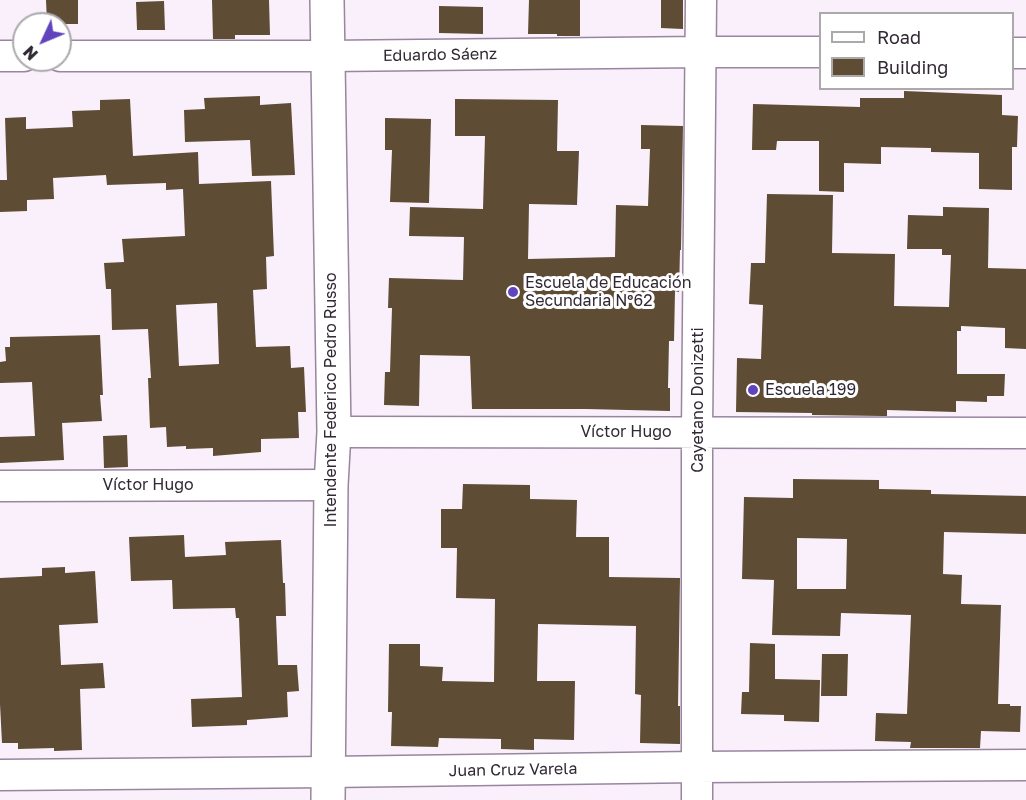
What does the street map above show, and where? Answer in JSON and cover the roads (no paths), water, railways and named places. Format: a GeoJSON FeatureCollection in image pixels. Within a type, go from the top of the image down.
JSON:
{"type":"FeatureCollection","features":[{"type":"Feature","properties":{"kind":"street","name":"Intendente Federico Pedro Russo"},"geometry":{"type":"LineString","coordinates":[[327,0],[333,432],[328,786]]}},
{"type":"Feature","properties":{"kind":"street","name":"Cayetano Donizetti"},"geometry":{"type":"LineString","coordinates":[[697,800],[697,432],[701,0]]}},
{"type":"Feature","properties":{"kind":"street","name":"Eduardo Sáenz"},"geometry":{"type":"LineString","coordinates":[[72,56],[819,52]]}},
{"type":"Feature","properties":{"kind":"street","name":"Víctor Hugo"},"geometry":{"type":"LineString","coordinates":[[333,432],[1026,433]]}},
{"type":"Feature","properties":{"kind":"street","name":"Víctor Hugo"},"geometry":{"type":"LineString","coordinates":[[0,486],[332,485]]}},
{"type":"Feature","properties":{"kind":"street","name":"Juan Cruz Varela"},"geometry":{"type":"LineString","coordinates":[[0,775],[328,786],[698,767],[1026,765]]}},
{"type":"Feature","properties":{"kind":"place","name":"Escuela de Educación Secundaria Nº62"},"geometry":{"type":"Point","coordinates":[513,292]}},
{"type":"Feature","properties":{"kind":"place","name":"Escuela 199"},"geometry":{"type":"Point","coordinates":[753,390]}}]}
